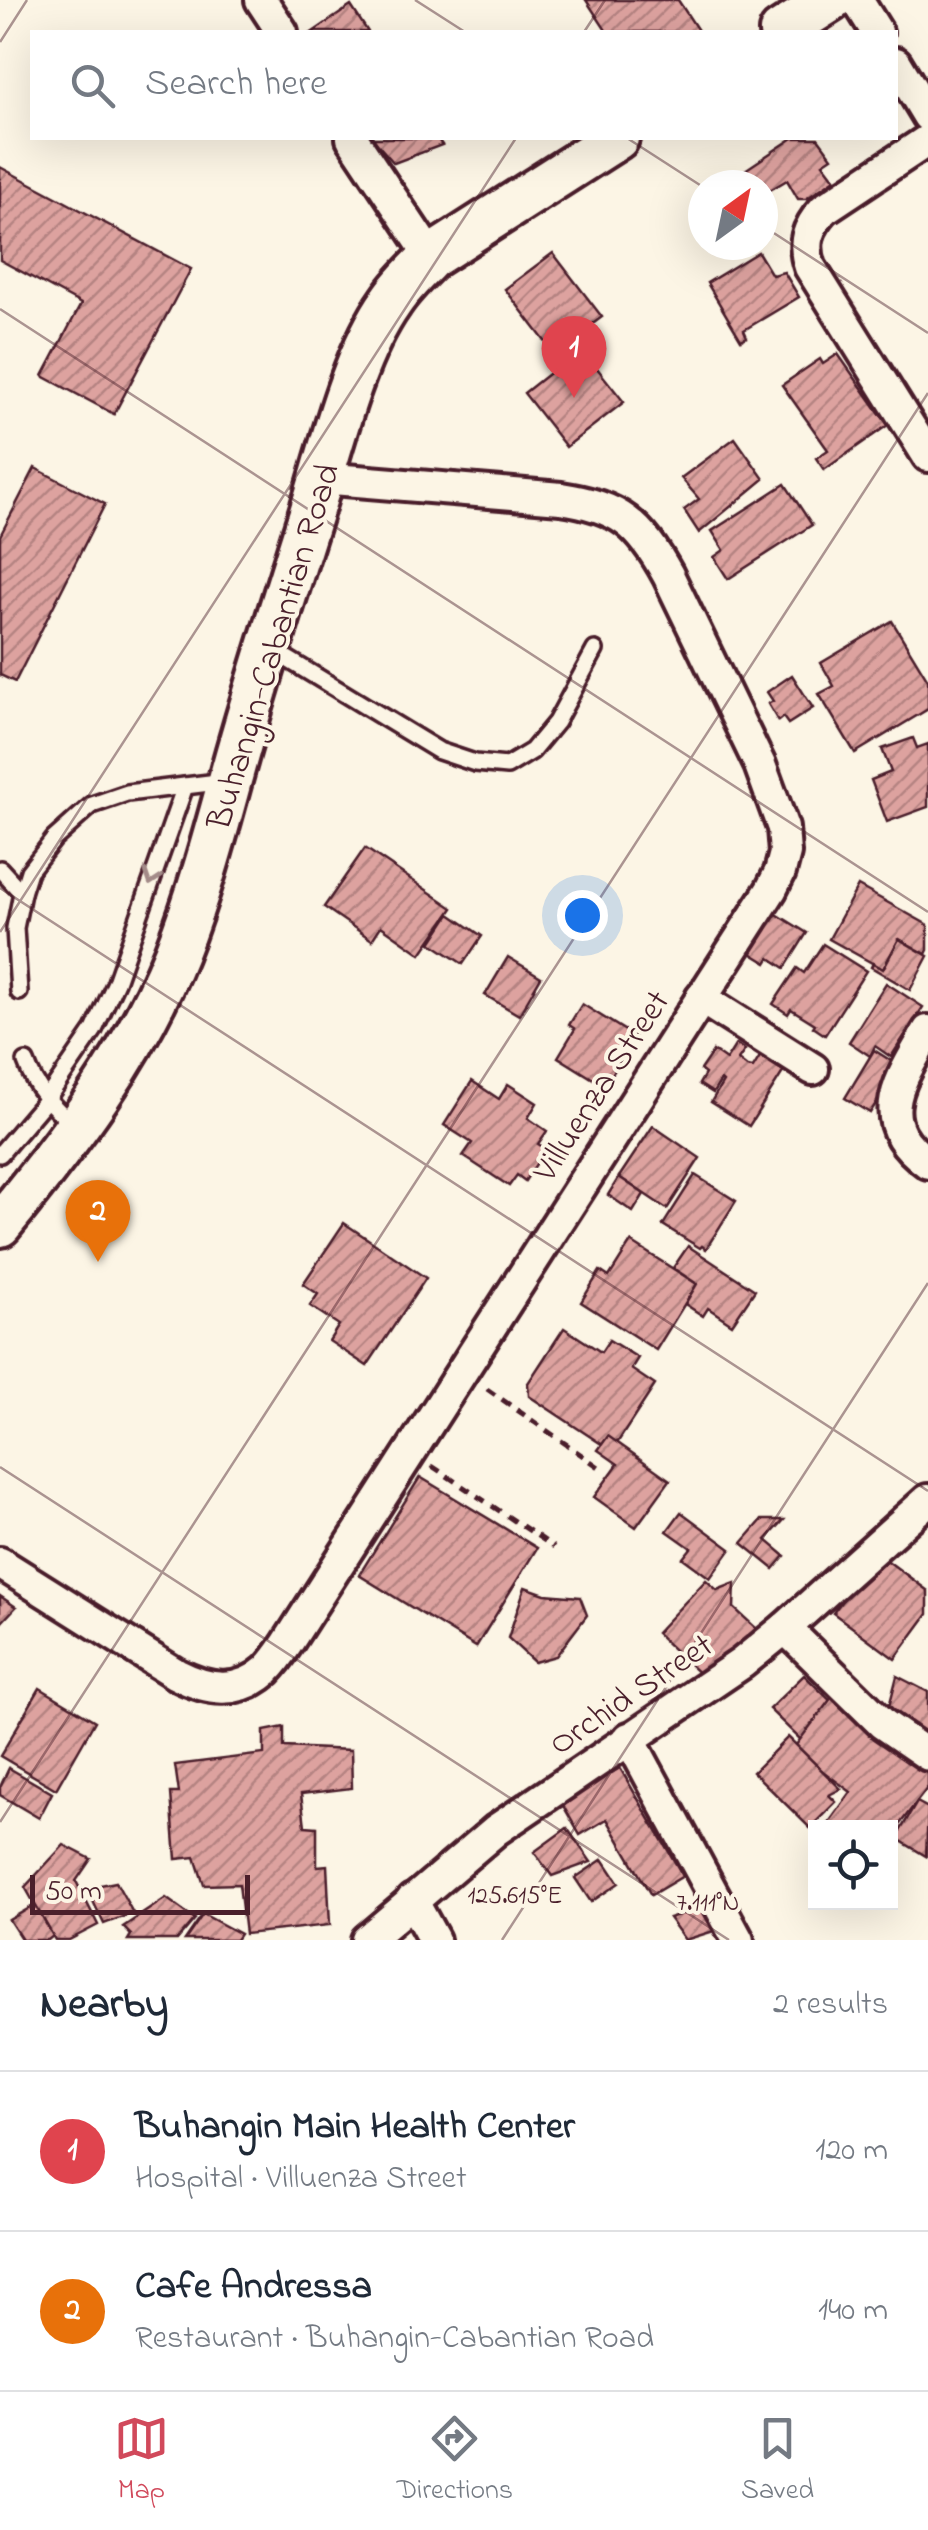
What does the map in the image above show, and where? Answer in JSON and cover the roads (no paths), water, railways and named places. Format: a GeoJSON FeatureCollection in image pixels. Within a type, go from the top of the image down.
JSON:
{"type":"FeatureCollection","features":[{"type":"Feature","properties":{"kind":"main road"},"geometry":{"type":"LineString","coordinates":[[783,30],[831,0]]}},
{"type":"Feature","properties":{"kind":"main road","name":"Buhangin-Cabantian Road"},"geometry":{"type":"LineString","coordinates":[[0,1225],[62,1114],[117,1069],[176,953],[212,848],[321,478],[369,340],[390,303],[431,257],[614,140]]}},
{"type":"Feature","properties":{"kind":"street"},"geometry":{"type":"LineString","coordinates":[[261,0],[281,30]]}},
{"type":"Feature","properties":{"kind":"street"},"geometry":{"type":"LineString","coordinates":[[858,0],[876,30]]}},
{"type":"Feature","properties":{"kind":"street"},"geometry":{"type":"LineString","coordinates":[[898,66],[928,116]]}},
{"type":"Feature","properties":{"kind":"street"},"geometry":{"type":"LineString","coordinates":[[353,140],[431,257]]}},
{"type":"Feature","properties":{"kind":"street"},"geometry":{"type":"LineString","coordinates":[[928,140],[824,210],[812,223],[806,238],[810,267],[928,456]]}},
{"type":"Feature","properties":{"kind":"street","name":"Villuenza Street"},"geometry":{"type":"LineString","coordinates":[[0,1563],[197,1685],[219,1689],[245,1684],[266,1670],[287,1644],[411,1452],[780,872],[785,852],[783,828],[760,766],[653,547],[635,526],[588,502],[562,498],[321,478]]}},
{"type":"Feature","properties":{"kind":"street"},"geometry":{"type":"LineString","coordinates":[[701,998],[813,1069]]}},
{"type":"Feature","properties":{"kind":"street"},"geometry":{"type":"LineString","coordinates":[[928,1031],[899,1084],[893,1109],[904,1140],[928,1163]]}},
{"type":"Feature","properties":{"kind":"street","name":"Orchid Street"},"geometry":{"type":"LineString","coordinates":[[368,1940],[496,1830],[700,1693],[785,1628],[928,1500]]}},
{"type":"Feature","properties":{"kind":"street"},"geometry":{"type":"LineString","coordinates":[[785,1628],[883,1724],[928,1755]]}},
{"type":"Feature","properties":{"kind":"street"},"geometry":{"type":"LineString","coordinates":[[629,1738],[738,1940]]}},
{"type":"Feature","properties":{"kind":"street"},"geometry":{"type":"LineString","coordinates":[[412,1900],[434,1940]]}},
{"type":"Feature","properties":{"kind":"lane"},"geometry":{"type":"LineString","coordinates":[[269,648],[439,751],[475,763],[507,766],[532,752],[556,722],[595,650]]}},
{"type":"Feature","properties":{"kind":"lane"},"geometry":{"type":"LineString","coordinates":[[20,992],[15,928],[22,892],[29,871],[74,819],[92,805],[127,793],[230,780]]}},
{"type":"Feature","properties":{"kind":"lane"},"geometry":{"type":"LineString","coordinates":[[0,1154],[62,1114],[116,982],[185,786]]}},
{"type":"Feature","properties":{"kind":"lane"},"geometry":{"type":"LineString","coordinates":[[0,869],[22,892]]}},
{"type":"Feature","properties":{"kind":"lane"},"geometry":{"type":"LineString","coordinates":[[26,1062],[34,1084],[62,1114]]}},
{"type":"Feature","properties":{"kind":"place","name":"Buhangin Main Health Center"},"geometry":{"type":"Point","coordinates":[574,398]}},
{"type":"Feature","properties":{"kind":"place","name":"Cafe Andressa"},"geometry":{"type":"Point","coordinates":[98,1262]}}]}
